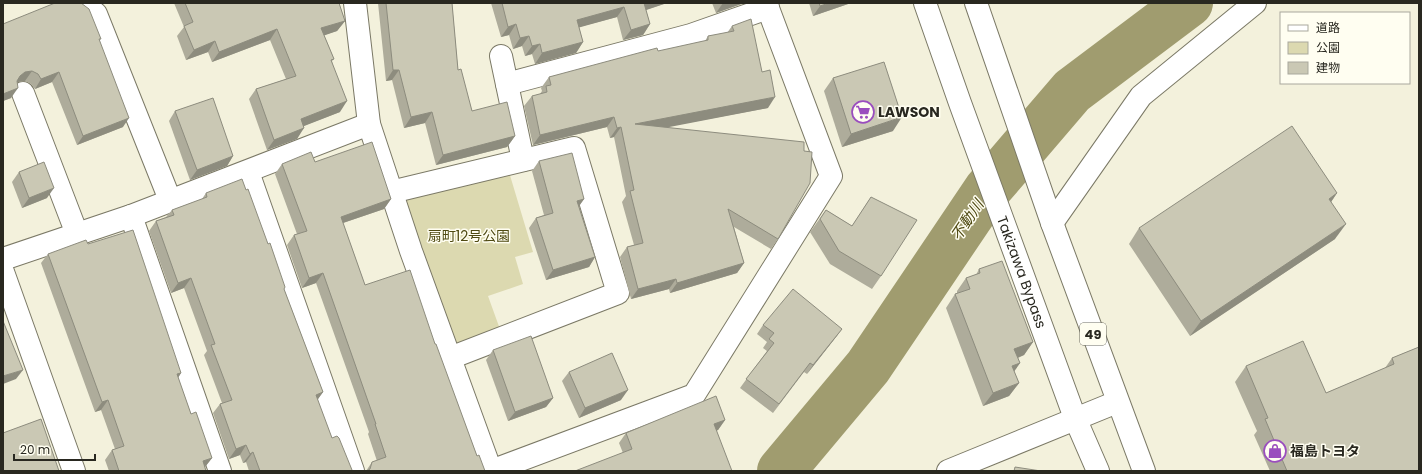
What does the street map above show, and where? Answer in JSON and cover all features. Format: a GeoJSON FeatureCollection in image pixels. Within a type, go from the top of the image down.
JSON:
{"type":"FeatureCollection","features":[{"type":"Feature","properties":{"kind":"main road"},"geometry":{"type":"LineString","coordinates":[[83,3],[96,14],[170,200]]}},
{"type":"Feature","properties":{"kind":"main road"},"geometry":{"type":"LineString","coordinates":[[355,3],[369,124],[391,192],[491,471],[694,395],[831,176],[767,6],[691,35],[507,84]]}},
{"type":"Feature","properties":{"kind":"main road","name":"Takizawa Bypass"},"geometry":{"type":"LineString","coordinates":[[926,3],[960,103],[1075,418],[1098,471]]}},
{"type":"Feature","properties":{"kind":"main road","name":"49"},"geometry":{"type":"LineString","coordinates":[[976,3],[1052,223],[1117,402],[1144,471]]}},
{"type":"Feature","properties":{"kind":"main road"},"geometry":{"type":"LineString","coordinates":[[1052,223],[1141,96],[1255,3]]}},
{"type":"Feature","properties":{"kind":"main road"},"geometry":{"type":"LineString","coordinates":[[501,56],[523,160]]}},
{"type":"Feature","properties":{"kind":"main road"},"geometry":{"type":"LineString","coordinates":[[23,93],[77,234]]}},
{"type":"Feature","properties":{"kind":"main road"},"geometry":{"type":"LineString","coordinates":[[3,259],[131,216],[369,124]]}},
{"type":"Feature","properties":{"kind":"main road"},"geometry":{"type":"LineString","coordinates":[[391,192],[574,148],[618,293],[450,358]]}},
{"type":"Feature","properties":{"kind":"main road"},"geometry":{"type":"LineString","coordinates":[[248,172],[353,471]]}},
{"type":"Feature","properties":{"kind":"main road"},"geometry":{"type":"LineString","coordinates":[[131,216],[220,471]]}},
{"type":"Feature","properties":{"kind":"main road"},"geometry":{"type":"LineString","coordinates":[[3,272],[74,471]]}},
{"type":"Feature","properties":{"kind":"main road"},"geometry":{"type":"LineString","coordinates":[[948,471],[1117,402]]}},
{"type":"Feature","properties":{"kind":"green space","name":"扇町12号公園"},"geometry":{"type":"Polygon","coordinates":[[[509,172],[533,252],[515,257],[523,284],[488,296],[501,332],[453,351],[403,200],[509,172]]]}},
{"type":"Feature","properties":{"kind":"building"},"geometry":{"type":"Polygon","coordinates":[[[55,3],[81,3],[89,9],[129,118],[83,136],[59,72],[41,79],[38,74],[32,71],[25,72],[17,81],[18,88],[3,94],[3,24],[55,3]]]}},
{"type":"Feature","properties":{"kind":"building"},"geometry":{"type":"Polygon","coordinates":[[[185,3],[339,3],[345,21],[321,28],[334,59],[331,60],[347,101],[301,119],[304,128],[274,140],[256,89],[296,76],[277,29],[219,52],[215,41],[194,50],[184,26],[193,22],[185,3]]]}},
{"type":"Feature","properties":{"kind":"building"},"geometry":{"type":"Polygon","coordinates":[[[386,3],[452,3],[458,70],[461,69],[472,111],[507,102],[515,136],[443,155],[432,112],[411,117],[399,70],[393,70],[386,3]]]}},
{"type":"Feature","properties":{"kind":"building"},"geometry":{"type":"Polygon","coordinates":[[[502,3],[644,3],[650,24],[631,30],[624,7],[577,20],[583,42],[542,53],[540,44],[532,46],[529,36],[520,38],[516,24],[508,27],[502,3]]]}},
{"type":"Feature","properties":{"kind":"building"},"geometry":{"type":"Polygon","coordinates":[[[819,3],[829,3],[820,6],[819,3]]]}},
{"type":"Feature","properties":{"kind":"building"},"geometry":{"type":"Polygon","coordinates":[[[751,19],[762,72],[770,70],[775,97],[635,124],[804,142],[804,151],[812,152],[810,183],[778,239],[728,209],[744,263],[677,283],[676,279],[638,289],[627,247],[643,243],[630,191],[634,190],[621,127],[617,128],[614,117],[540,135],[532,96],[547,92],[546,86],[551,85],[549,77],[657,48],[658,51],[708,40],[708,36],[734,31],[732,26],[751,19]]]}},
{"type":"Feature","properties":{"kind":"building"},"geometry":{"type":"Polygon","coordinates":[[[884,62],[902,117],[851,134],[833,78],[884,62]]]}},
{"type":"Feature","properties":{"kind":"building"},"geometry":{"type":"Polygon","coordinates":[[[213,98],[233,156],[197,170],[175,111],[213,98]]]}},
{"type":"Feature","properties":{"kind":"building"},"geometry":{"type":"Polygon","coordinates":[[[1292,126],[1337,193],[1329,199],[1346,224],[1201,321],[1139,228],[1292,126]]]}},
{"type":"Feature","properties":{"kind":"building"},"geometry":{"type":"Polygon","coordinates":[[[372,142],[391,199],[341,217],[365,285],[410,270],[435,344],[477,456],[479,455],[485,471],[367,471],[370,469],[372,462],[386,457],[376,424],[323,273],[309,278],[294,235],[307,231],[282,164],[311,152],[315,162],[372,142]]]}},
{"type":"Feature","properties":{"kind":"building"},"geometry":{"type":"Polygon","coordinates":[[[572,153],[584,199],[577,201],[595,257],[553,270],[536,218],[553,213],[539,161],[572,153]]]}},
{"type":"Feature","properties":{"kind":"building"},"geometry":{"type":"Polygon","coordinates":[[[44,162],[54,188],[29,198],[19,172],[44,162]]]}},
{"type":"Feature","properties":{"kind":"building"},"geometry":{"type":"Polygon","coordinates":[[[242,179],[246,190],[248,189],[268,244],[270,243],[285,287],[284,289],[323,392],[316,395],[332,438],[337,436],[339,438],[353,471],[260,471],[253,452],[250,454],[246,445],[236,449],[220,404],[232,400],[211,345],[215,344],[191,278],[178,283],[156,221],[174,215],[172,210],[207,197],[206,193],[242,179]]]}},
{"type":"Feature","properties":{"kind":"building"},"geometry":{"type":"Polygon","coordinates":[[[871,197],[917,220],[881,276],[839,251],[820,219],[826,210],[852,226],[871,197]]]}},
{"type":"Feature","properties":{"kind":"building"},"geometry":{"type":"Polygon","coordinates":[[[133,230],[181,373],[177,374],[191,414],[196,412],[212,458],[203,461],[206,471],[119,471],[112,450],[124,446],[108,400],[102,402],[48,254],[86,240],[88,244],[133,230]]]}},
{"type":"Feature","properties":{"kind":"building"},"geometry":{"type":"Polygon","coordinates":[[[1002,261],[1033,342],[1014,349],[1020,363],[1012,366],[1019,383],[993,393],[955,294],[970,289],[966,278],[980,273],[979,269],[1002,261]]]}},
{"type":"Feature","properties":{"kind":"building"},"geometry":{"type":"Polygon","coordinates":[[[793,289],[842,329],[813,365],[810,363],[779,404],[746,379],[774,343],[769,339],[774,333],[763,325],[793,289]]]}},
{"type":"Feature","properties":{"kind":"building"},"geometry":{"type":"Polygon","coordinates":[[[3,321],[23,370],[3,376],[3,321]]]}},
{"type":"Feature","properties":{"kind":"building"},"geometry":{"type":"Polygon","coordinates":[[[531,336],[553,398],[515,412],[493,350],[531,336]]]}},
{"type":"Feature","properties":{"kind":"building"},"geometry":{"type":"Polygon","coordinates":[[[1303,341],[1326,393],[1394,364],[1392,358],[1419,347],[1419,471],[1287,471],[1265,419],[1268,418],[1246,366],[1303,341]]]}},
{"type":"Feature","properties":{"kind":"building"},"geometry":{"type":"Polygon","coordinates":[[[612,353],[628,390],[585,408],[569,372],[612,353]]]}},
{"type":"Feature","properties":{"kind":"building"},"geometry":{"type":"Polygon","coordinates":[[[716,396],[725,420],[714,424],[732,471],[575,471],[632,449],[626,433],[716,396]]]}},
{"type":"Feature","properties":{"kind":"building"},"geometry":{"type":"Polygon","coordinates":[[[41,419],[59,471],[3,471],[3,433],[41,419]]]}},
{"type":"Feature","properties":{"kind":"building"},"geometry":{"type":"Polygon","coordinates":[[[1015,467],[1041,471],[1014,471],[1015,467]]]}},
{"type":"Feature","properties":{"kind":"waterway","name":"不動川"},"geometry":{"type":"LineString","coordinates":[[781,471],[868,367],[988,189],[1072,91],[1189,3]]}},
{"type":"Feature","properties":{"kind":"place","name":"LAWSON"},"geometry":{"type":"Point","coordinates":[863,112]}},
{"type":"Feature","properties":{"kind":"place","name":"福島トヨタ"},"geometry":{"type":"Point","coordinates":[1275,451]}}]}
